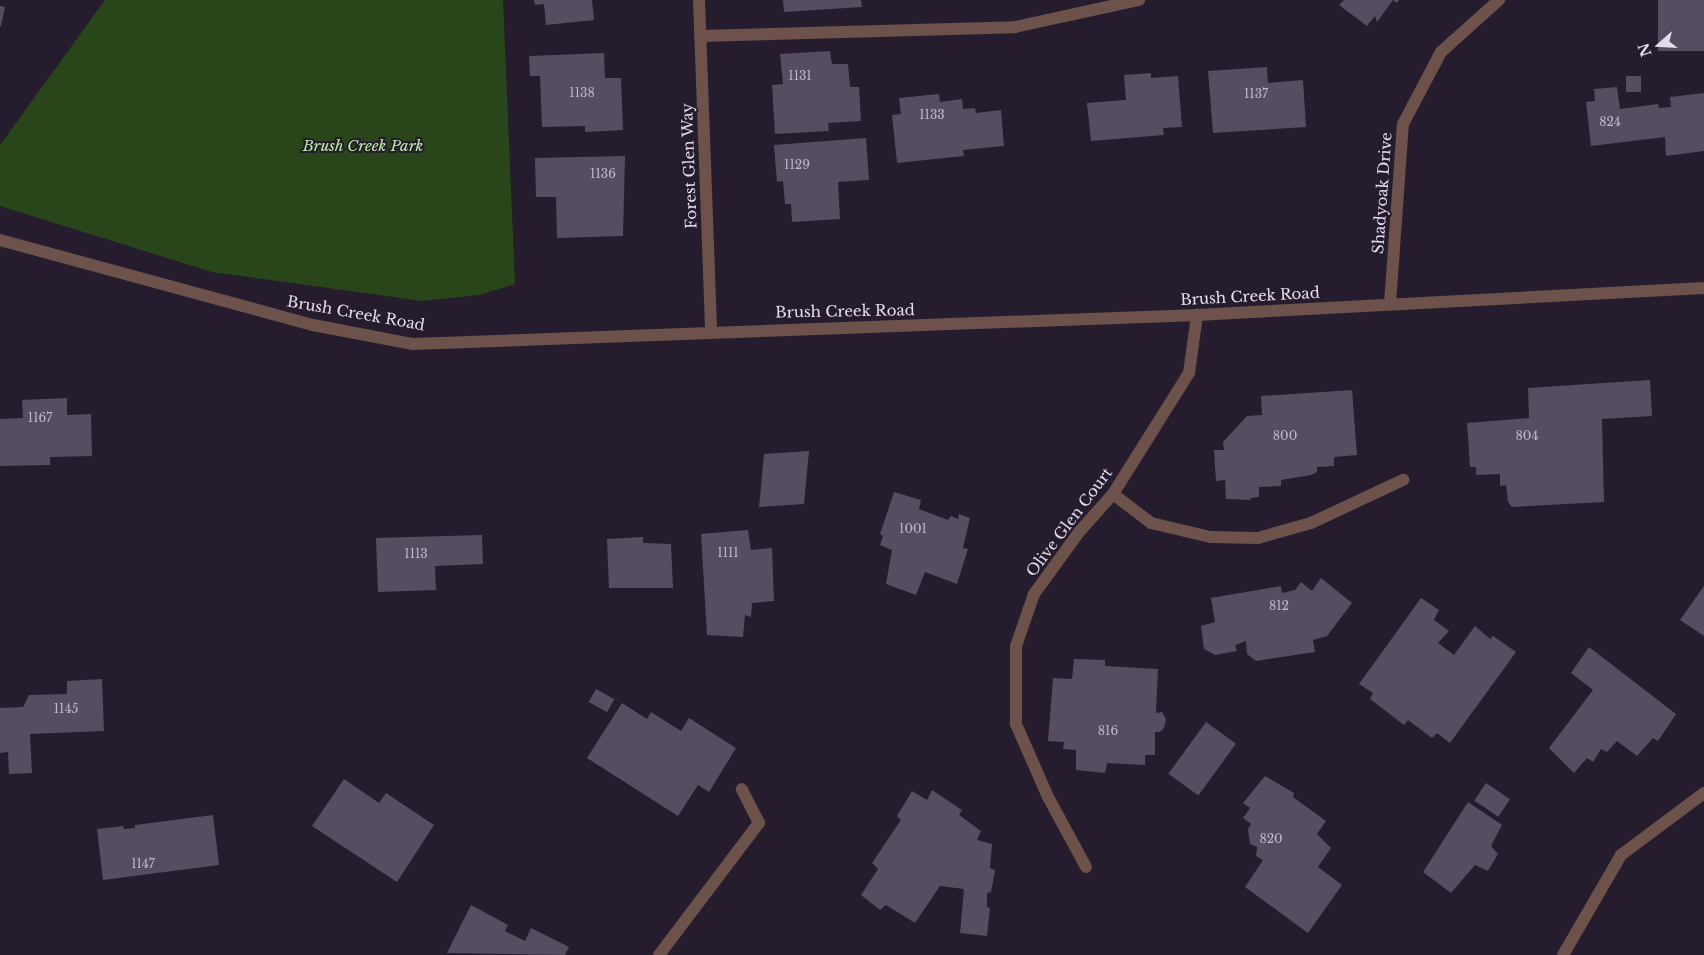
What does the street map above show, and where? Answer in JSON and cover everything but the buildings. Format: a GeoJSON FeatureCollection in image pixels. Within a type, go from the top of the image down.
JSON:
{"type":"FeatureCollection","features":[{"type":"Feature","properties":{"kind":"street","name":"Forest Glen Way"},"geometry":{"type":"LineString","coordinates":[[699,0],[711,330]]}},
{"type":"Feature","properties":{"kind":"street"},"geometry":{"type":"LineString","coordinates":[[700,36],[1015,28],[1139,0]]}},
{"type":"Feature","properties":{"kind":"street","name":"Shadyoak Drive"},"geometry":{"type":"LineString","coordinates":[[1390,304],[1404,124],[1441,52],[1499,0]]}},
{"type":"Feature","properties":{"kind":"street","name":"Brush Creek Road"},"geometry":{"type":"LineString","coordinates":[[0,240],[313,325],[413,344],[605,338],[711,330],[1197,315],[1704,288]]}},
{"type":"Feature","properties":{"kind":"street","name":"Olive Glen Court"},"geometry":{"type":"LineString","coordinates":[[1086,867],[1048,796],[1016,724],[1016,646],[1034,594],[1079,532],[1113,494],[1189,373],[1197,315]]}},
{"type":"Feature","properties":{"kind":"street"},"geometry":{"type":"LineString","coordinates":[[1113,494],[1151,523],[1210,537],[1258,538],[1311,522],[1403,480]]}},
{"type":"Feature","properties":{"kind":"street"},"geometry":{"type":"LineString","coordinates":[[659,955],[760,823],[742,789]]}},
{"type":"Feature","properties":{"kind":"street"},"geometry":{"type":"LineString","coordinates":[[1563,955],[1621,855],[1704,794]]}},
{"type":"Feature","properties":{"kind":"green space","name":"Brush Creek Park"},"geometry":{"type":"Polygon","coordinates":[[[105,0],[503,0],[515,284],[479,295],[422,301],[212,272],[0,206],[0,145],[105,0]]]}}]}
